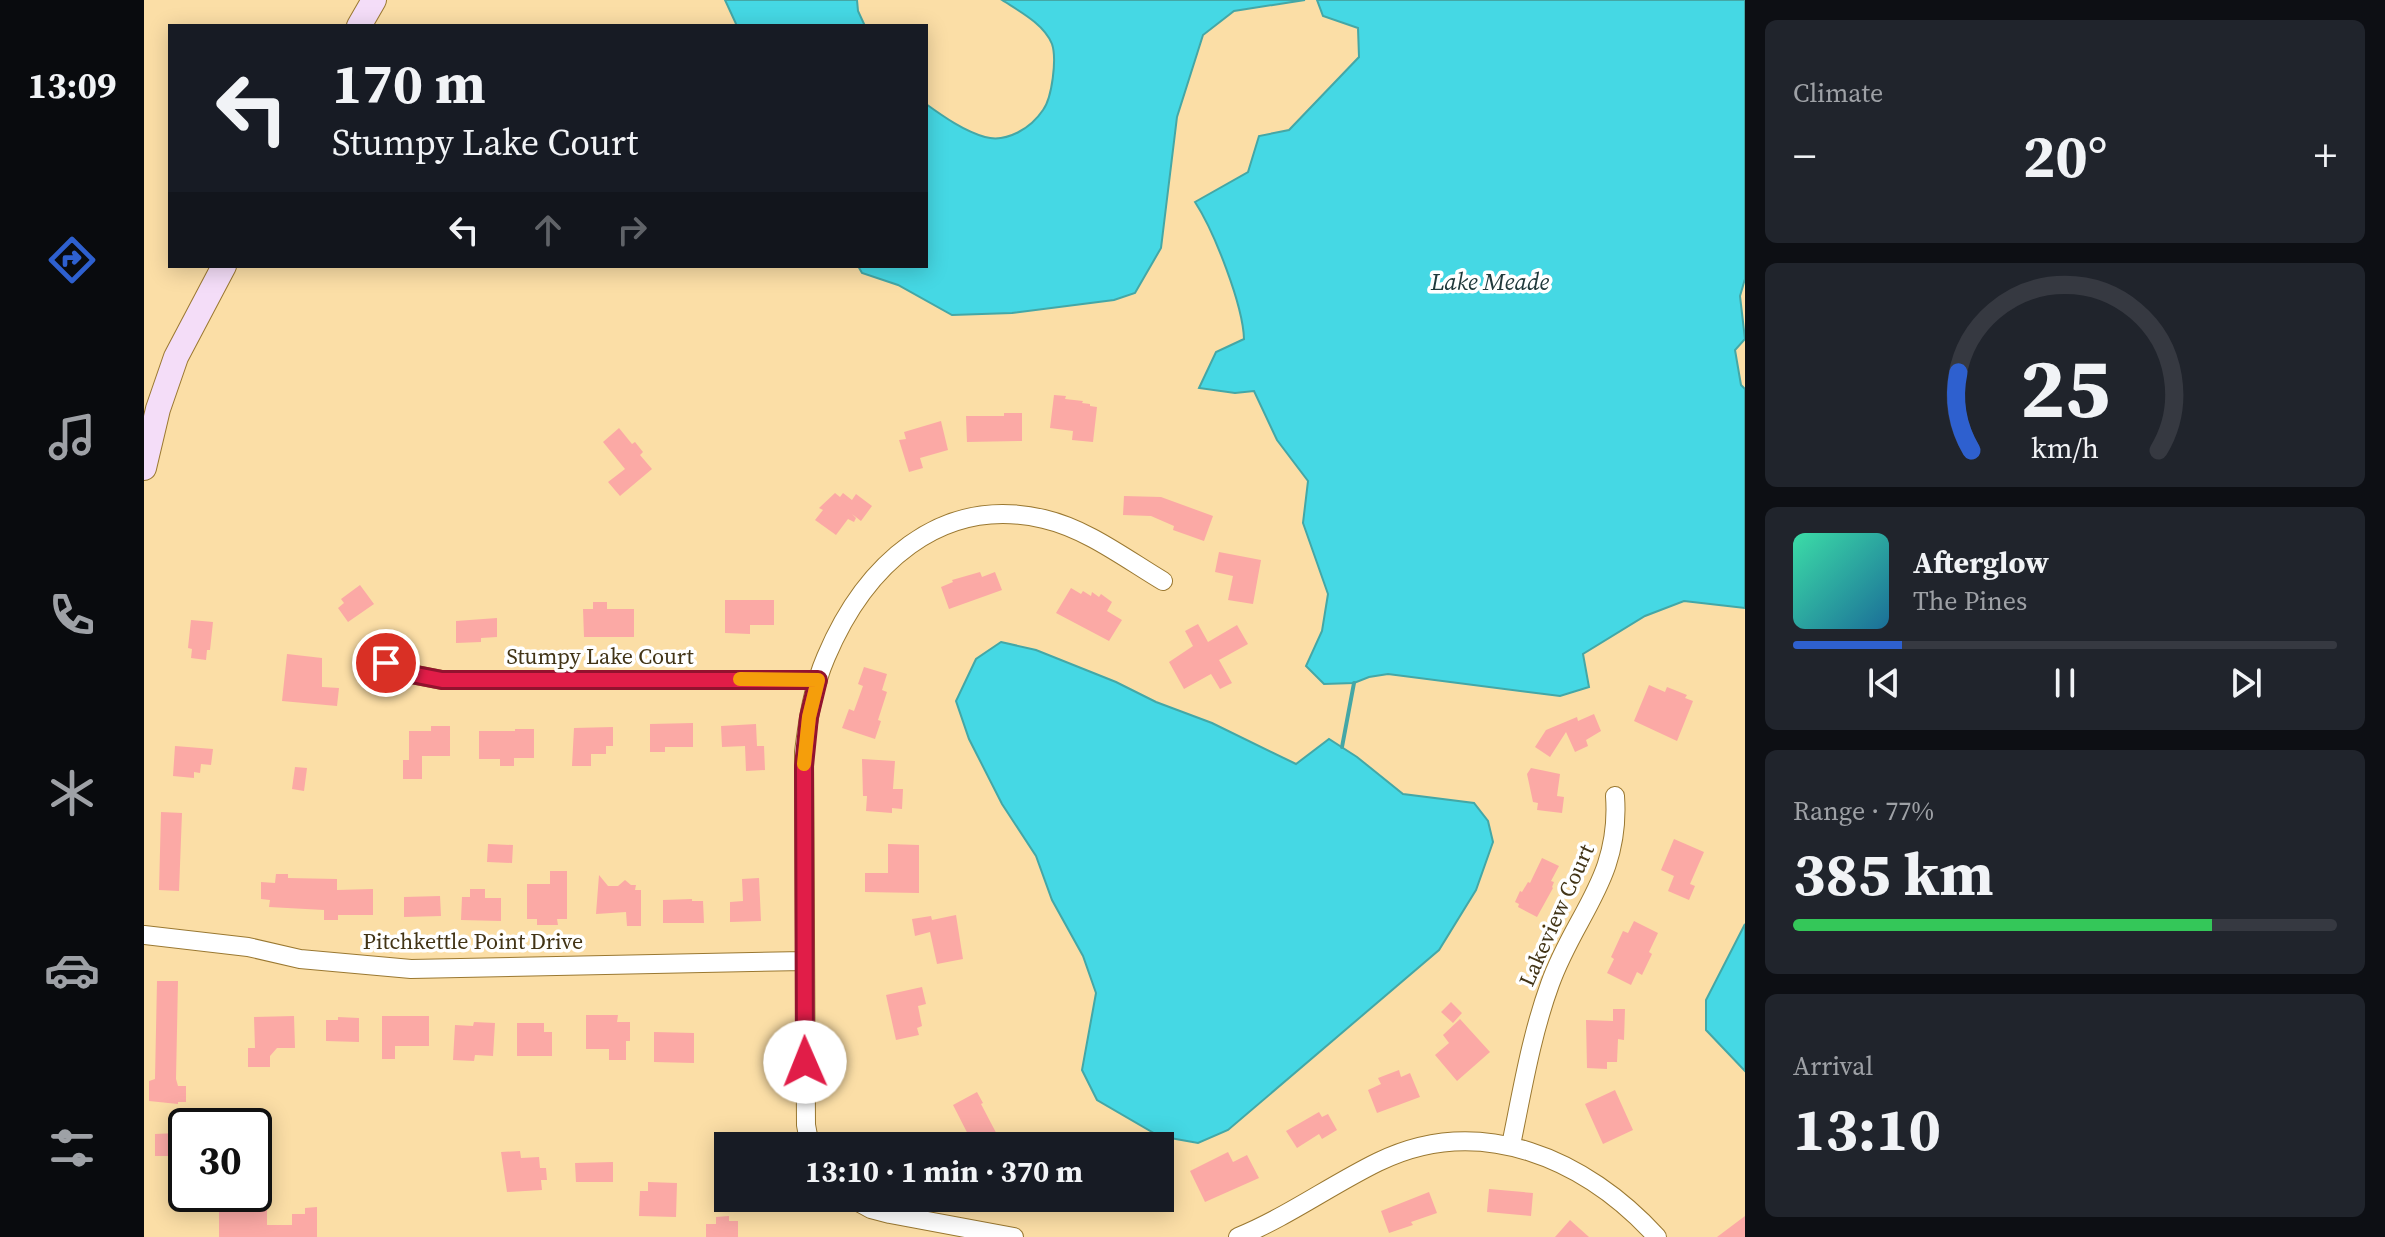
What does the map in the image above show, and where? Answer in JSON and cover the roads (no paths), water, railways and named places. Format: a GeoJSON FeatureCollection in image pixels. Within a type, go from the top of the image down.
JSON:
{"type":"FeatureCollection","features":[{"type":"Feature","properties":{"kind":"main road"},"geometry":{"type":"LineString","coordinates":[[360,24],[374,0]]}},
{"type":"Feature","properties":{"kind":"main road"},"geometry":{"type":"LineString","coordinates":[[144,468],[158,409],[176,357],[223,268]]}},
{"type":"Feature","properties":{"kind":"street"},"geometry":{"type":"LineString","coordinates":[[807,1132],[804,766],[809,717],[818,680],[826,656],[845,621],[883,568],[919,537],[956,522],[1001,515],[1043,519],[1082,534],[1163,581]]}},
{"type":"Feature","properties":{"kind":"street","name":"Stumpy Lake Court"},"geometry":{"type":"LineString","coordinates":[[386,663],[406,673],[442,680],[818,680]]}},
{"type":"Feature","properties":{"kind":"street","name":"Lakeview Court"},"geometry":{"type":"LineString","coordinates":[[1511,1145],[1539,1016],[1566,949],[1592,903],[1614,844],[1617,822],[1615,796]]}},
{"type":"Feature","properties":{"kind":"street","name":"Pitchkettle Point Drive"},"geometry":{"type":"LineString","coordinates":[[144,935],[233,944],[300,959],[411,969],[804,961]]}},
{"type":"Feature","properties":{"kind":"street"},"geometry":{"type":"LineString","coordinates":[[1238,1237],[1380,1161],[1406,1151],[1453,1143],[1511,1145],[1545,1155],[1576,1171],[1613,1197],[1657,1237]]}},
{"type":"Feature","properties":{"kind":"street"},"geometry":{"type":"LineString","coordinates":[[882,1212],[954,1232],[1014,1237]]}},
{"type":"Feature","properties":{"kind":"water"},"geometry":{"type":"Polygon","coordinates":[[[725,0],[857,0],[864,24],[736,24],[725,0]]]}},
{"type":"Feature","properties":{"kind":"water"},"geometry":{"type":"Polygon","coordinates":[[[1002,0],[1305,0],[1234,11],[1203,35],[1177,117],[1161,248],[1135,293],[1114,300],[1012,313],[952,315],[898,285],[862,273],[859,268],[928,268],[928,105],[962,127],[993,138],[1010,136],[1038,117],[1051,88],[1054,68],[1052,44],[1037,24],[1002,0]]]}},
{"type":"Feature","properties":{"kind":"water","name":"Lake Meade"},"geometry":{"type":"Polygon","coordinates":[[[1317,0],[1745,0],[1745,279],[1740,296],[1745,339],[1735,350],[1741,385],[1745,389],[1745,608],[1684,601],[1645,616],[1583,654],[1589,687],[1560,696],[1388,674],[1354,683],[1324,684],[1306,666],[1322,631],[1328,594],[1303,523],[1308,481],[1277,440],[1254,391],[1235,393],[1199,388],[1216,352],[1244,339],[1239,307],[1226,269],[1195,202],[1248,172],[1259,136],[1289,130],[1359,57],[1358,28],[1323,16],[1317,0]]]}},
{"type":"Feature","properties":{"kind":"water"},"geometry":{"type":"Polygon","coordinates":[[[1001,642],[1036,650],[1212,723],[1296,764],[1329,739],[1403,794],[1474,803],[1488,821],[1493,842],[1476,890],[1439,950],[1228,1130],[1198,1143],[1174,1139],[1174,1132],[1152,1132],[1097,1100],[1082,1070],[1096,993],[1083,956],[1052,900],[1036,856],[1002,804],[969,739],[956,701],[976,659],[1001,642]]]}},
{"type":"Feature","properties":{"kind":"water"},"geometry":{"type":"Polygon","coordinates":[[[1745,924],[1745,1071],[1706,1030],[1706,1000],[1745,924]]]}},
{"type":"Feature","properties":{"kind":"waterway"},"geometry":{"type":"LineString","coordinates":[[1342,747],[1354,683]]}}]}
